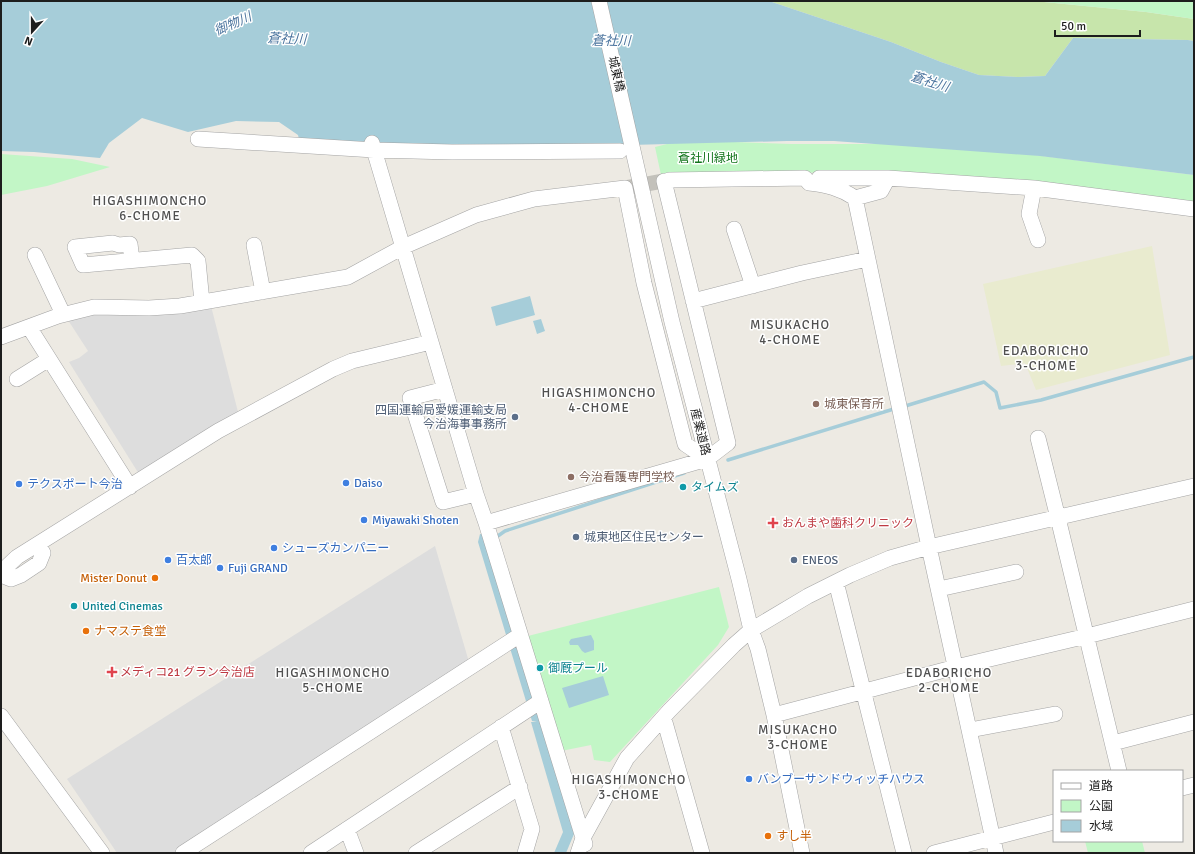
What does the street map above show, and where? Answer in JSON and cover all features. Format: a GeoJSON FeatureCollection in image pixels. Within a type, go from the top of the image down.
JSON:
{"type":"FeatureCollection","features":[{"type":"Feature","properties":{"kind":"street","name":"城東橋"},"geometry":{"type":"LineString","coordinates":[[599,1],[627,149]]}},
{"type":"Feature","properties":{"kind":"street"},"geometry":{"type":"LineString","coordinates":[[198,139],[373,146],[452,152],[627,149]]}},
{"type":"Feature","properties":{"kind":"street"},"geometry":{"type":"LineString","coordinates":[[373,146],[476,494],[486,522],[587,853]]}},
{"type":"Feature","properties":{"kind":"street","name":"産業道路"},"geometry":{"type":"LineString","coordinates":[[627,149],[671,314],[751,630],[758,649],[774,715],[802,853]]}},
{"type":"Feature","properties":{"kind":"street"},"geometry":{"type":"LineString","coordinates":[[805,178],[809,182],[828,185],[844,191],[855,198],[996,853]]}},
{"type":"Feature","properties":{"kind":"street"},"geometry":{"type":"LineString","coordinates":[[486,522],[707,459],[728,443],[693,301],[667,181],[888,178],[1034,188],[1194,209]]}},
{"type":"Feature","properties":{"kind":"street"},"geometry":{"type":"LineString","coordinates":[[855,198],[881,191],[888,178]]}},
{"type":"Feature","properties":{"kind":"street"},"geometry":{"type":"LineString","coordinates":[[1,337],[63,314],[94,307],[149,308],[180,306],[348,277],[403,248],[476,215],[534,199],[625,188],[644,282],[685,444],[707,459]]}},
{"type":"Feature","properties":{"kind":"street"},"geometry":{"type":"LineString","coordinates":[[1034,188],[1029,214],[1038,240]]}},
{"type":"Feature","properties":{"kind":"street"},"geometry":{"type":"LineString","coordinates":[[734,229],[753,286]]}},
{"type":"Feature","properties":{"kind":"street"},"geometry":{"type":"LineString","coordinates":[[254,245],[263,292]]}},
{"type":"Feature","properties":{"kind":"street"},"geometry":{"type":"LineString","coordinates":[[35,255],[63,314]]}},
{"type":"Feature","properties":{"kind":"street"},"geometry":{"type":"LineString","coordinates":[[132,260],[192,255],[198,260],[202,302]]}},
{"type":"Feature","properties":{"kind":"street"},"geometry":{"type":"LineString","coordinates":[[693,301],[802,273],[868,259]]}},
{"type":"Feature","properties":{"kind":"street"},"geometry":{"type":"LineString","coordinates":[[28,327],[130,487]]}},
{"type":"Feature","properties":{"kind":"street"},"geometry":{"type":"LineString","coordinates":[[1,572],[17,557],[218,431],[333,369],[352,361],[431,342]]}},
{"type":"Feature","properties":{"kind":"street"},"geometry":{"type":"LineString","coordinates":[[17,379],[49,359]]}},
{"type":"Feature","properties":{"kind":"street"},"geometry":{"type":"LineString","coordinates":[[445,389],[410,398],[443,502],[476,494]]}},
{"type":"Feature","properties":{"kind":"street"},"geometry":{"type":"LineString","coordinates":[[1038,438],[1119,770]]}},
{"type":"Feature","properties":{"kind":"street"},"geometry":{"type":"LineString","coordinates":[[578,853],[583,838],[627,758],[734,645],[751,630],[808,596],[890,558],[929,547],[1194,486]]}},
{"type":"Feature","properties":{"kind":"street"},"geometry":{"type":"LineString","coordinates":[[1,575],[11,579],[21,575],[39,563],[43,554],[38,544]]}},
{"type":"Feature","properties":{"kind":"street"},"geometry":{"type":"LineString","coordinates":[[939,589],[1016,572]]}},
{"type":"Feature","properties":{"kind":"street"},"geometry":{"type":"LineString","coordinates":[[836,582],[904,853]]}},
{"type":"Feature","properties":{"kind":"street"},"geometry":{"type":"LineString","coordinates":[[774,715],[956,666],[1087,636],[1194,609]]}},
{"type":"Feature","properties":{"kind":"street"},"geometry":{"type":"LineString","coordinates":[[183,853],[520,635]]}},
{"type":"Feature","properties":{"kind":"street"},"geometry":{"type":"LineString","coordinates":[[311,853],[541,701]]}},
{"type":"Feature","properties":{"kind":"street"},"geometry":{"type":"LineString","coordinates":[[970,730],[1055,714]]}},
{"type":"Feature","properties":{"kind":"street"},"geometry":{"type":"LineString","coordinates":[[1,716],[102,853]]}},
{"type":"Feature","properties":{"kind":"street"},"geometry":{"type":"LineString","coordinates":[[664,719],[702,853]]}},
{"type":"Feature","properties":{"kind":"street"},"geometry":{"type":"LineString","coordinates":[[1113,743],[1194,722]]}},
{"type":"Feature","properties":{"kind":"street"},"geometry":{"type":"LineString","coordinates":[[501,727],[532,829],[522,850]]}},
{"type":"Feature","properties":{"kind":"street"},"geometry":{"type":"LineString","coordinates":[[416,853],[520,787]]}},
{"type":"Feature","properties":{"kind":"street"},"geometry":{"type":"LineString","coordinates":[[934,853],[1053,822]]}},
{"type":"Feature","properties":{"kind":"street"},"geometry":{"type":"LineString","coordinates":[[347,829],[356,853]]}},
{"type":"Feature","properties":{"kind":"green space"},"geometry":{"type":"Polygon","coordinates":[[[769,1],[1034,1],[1146,12],[1194,19],[1194,41],[1073,38],[1045,76],[1018,77],[979,75],[891,42],[769,1]]]}},
{"type":"Feature","properties":{"kind":"green space"},"geometry":{"type":"Polygon","coordinates":[[[1034,1],[1194,1],[1194,19],[1146,12],[1034,1]]]}},
{"type":"Feature","properties":{"kind":"green space","name":"蒼社川緑地"},"geometry":{"type":"Polygon","coordinates":[[[705,141],[791,144],[899,144],[1026,154],[1194,175],[1194,204],[848,172],[661,175],[655,147],[675,142],[705,141]]]}},
{"type":"Feature","properties":{"kind":"green space"},"geometry":{"type":"Polygon","coordinates":[[[1,154],[72,159],[110,167],[47,186],[1,195],[1,154]]]}},
{"type":"Feature","properties":{"kind":"green space"},"geometry":{"type":"Polygon","coordinates":[[[1152,246],[1170,355],[1036,390],[1025,363],[1001,366],[983,284],[1152,246]]]}},
{"type":"Feature","properties":{"kind":"green space"},"geometry":{"type":"Polygon","coordinates":[[[719,587],[729,627],[718,645],[610,762],[594,760],[591,745],[561,751],[524,637],[719,587]]]}},
{"type":"Feature","properties":{"kind":"green space"},"geometry":{"type":"Polygon","coordinates":[[[1085,842],[1142,842],[1145,853],[1088,853],[1085,842]]]}},
{"type":"Feature","properties":{"kind":"shaded area"},"geometry":{"type":"Polygon","coordinates":[[[210,302],[238,412],[139,474],[69,362],[79,358],[88,351],[66,317],[210,302]]]}},
{"type":"Feature","properties":{"kind":"shaded area"},"geometry":{"type":"Polygon","coordinates":[[[435,546],[469,662],[174,853],[117,853],[67,779],[435,546]]]}},
{"type":"Feature","properties":{"kind":"water"},"geometry":{"type":"Polygon","coordinates":[[[1,1],[769,1],[891,42],[979,75],[1018,77],[1045,76],[1073,38],[1188,40],[1194,41],[1194,175],[1040,156],[834,141],[630,145],[367,145],[299,139],[298,135],[279,122],[236,121],[188,132],[142,118],[109,143],[100,158],[34,152],[1,151],[1,1]]]}},
{"type":"Feature","properties":{"kind":"water"},"geometry":{"type":"Polygon","coordinates":[[[530,296],[535,315],[496,326],[491,307],[530,296]]]}},
{"type":"Feature","properties":{"kind":"water"},"geometry":{"type":"Polygon","coordinates":[[[541,319],[545,331],[537,334],[533,321],[541,319]]]}},
{"type":"Feature","properties":{"kind":"water"},"geometry":{"type":"Polygon","coordinates":[[[480,534],[486,534],[574,834],[566,853],[554,853],[563,832],[531,722],[537,722],[532,721],[478,542],[480,534]]]}},
{"type":"Feature","properties":{"kind":"water"},"geometry":{"type":"Polygon","coordinates":[[[591,635],[594,641],[594,650],[585,653],[578,645],[570,645],[569,642],[571,639],[591,635]]]}},
{"type":"Feature","properties":{"kind":"water"},"geometry":{"type":"Polygon","coordinates":[[[603,676],[609,695],[569,708],[562,688],[603,676]]]}},
{"type":"Feature","properties":{"kind":"waterway"},"geometry":{"type":"LineString","coordinates":[[902,407],[984,382],[996,392],[1000,408],[1041,400],[1194,357]]}},
{"type":"Feature","properties":{"kind":"waterway"},"geometry":{"type":"LineString","coordinates":[[728,460],[897,408]]}},
{"type":"Feature","properties":{"kind":"waterway"},"geometry":{"type":"LineString","coordinates":[[495,538],[505,531],[684,473]]}},
{"type":"Feature","properties":{"kind":"tunnel"},"geometry":{"type":"LineString","coordinates":[[625,188],[669,180]]}},
{"type":"Feature","properties":{"kind":"place","name":"城東保育所"},"geometry":{"type":"Point","coordinates":[816,404]}},
{"type":"Feature","properties":{"kind":"place","name":"四国運輸局愛媛運輸支局 今治海事事務所"},"geometry":{"type":"Point","coordinates":[515,417]}},
{"type":"Feature","properties":{"kind":"place","name":"今治看護専門学校"},"geometry":{"type":"Point","coordinates":[571,477]}},
{"type":"Feature","properties":{"kind":"place","name":"Daiso"},"geometry":{"type":"Point","coordinates":[346,483]}},
{"type":"Feature","properties":{"kind":"place","name":"テクスポート今治"},"geometry":{"type":"Point","coordinates":[19,484]}},
{"type":"Feature","properties":{"kind":"place","name":"タイムズ"},"geometry":{"type":"Point","coordinates":[683,487]}},
{"type":"Feature","properties":{"kind":"place","name":"Miyawaki Shoten"},"geometry":{"type":"Point","coordinates":[364,520]}},
{"type":"Feature","properties":{"kind":"place","name":"おんまや歯科クリニック"},"geometry":{"type":"Point","coordinates":[773,523]}},
{"type":"Feature","properties":{"kind":"place","name":"城東地区住民センター"},"geometry":{"type":"Point","coordinates":[576,537]}},
{"type":"Feature","properties":{"kind":"place","name":"シューズカンパニー"},"geometry":{"type":"Point","coordinates":[274,548]}},
{"type":"Feature","properties":{"kind":"place","name":"百太郎"},"geometry":{"type":"Point","coordinates":[168,560]}},
{"type":"Feature","properties":{"kind":"place","name":"ENEOS"},"geometry":{"type":"Point","coordinates":[794,560]}},
{"type":"Feature","properties":{"kind":"place","name":"Fuji GRAND"},"geometry":{"type":"Point","coordinates":[220,568]}},
{"type":"Feature","properties":{"kind":"place","name":"Mister Donut"},"geometry":{"type":"Point","coordinates":[155,578]}},
{"type":"Feature","properties":{"kind":"place","name":"United Cinemas"},"geometry":{"type":"Point","coordinates":[74,606]}},
{"type":"Feature","properties":{"kind":"place","name":"ナマステ食堂"},"geometry":{"type":"Point","coordinates":[86,631]}},
{"type":"Feature","properties":{"kind":"place","name":"御厩プール"},"geometry":{"type":"Point","coordinates":[540,668]}},
{"type":"Feature","properties":{"kind":"place","name":"メディコ21 グラン今治店"},"geometry":{"type":"Point","coordinates":[112,672]}},
{"type":"Feature","properties":{"kind":"place","name":"バンブーサンドウィッチハウス"},"geometry":{"type":"Point","coordinates":[749,779]}},
{"type":"Feature","properties":{"kind":"place","name":"すし半"},"geometry":{"type":"Point","coordinates":[768,836]}},
{"type":"Feature","properties":{"kind":"district","name":"HIGASHIMONCHO 6-CHOME"},"geometry":{"type":"Point","coordinates":[150,208]}},
{"type":"Feature","properties":{"kind":"district","name":"MISUKACHO 4-CHOME"},"geometry":{"type":"Point","coordinates":[790,332]}},
{"type":"Feature","properties":{"kind":"district","name":"EDABORICHO 3-CHOME"},"geometry":{"type":"Point","coordinates":[1046,358]}},
{"type":"Feature","properties":{"kind":"district","name":"HIGASHIMONCHO 4-CHOME"},"geometry":{"type":"Point","coordinates":[599,400]}},
{"type":"Feature","properties":{"kind":"district","name":"HIGASHIMONCHO 5-CHOME"},"geometry":{"type":"Point","coordinates":[333,680]}},
{"type":"Feature","properties":{"kind":"district","name":"EDABORICHO 2-CHOME"},"geometry":{"type":"Point","coordinates":[949,680]}},
{"type":"Feature","properties":{"kind":"district","name":"MISUKACHO 3-CHOME"},"geometry":{"type":"Point","coordinates":[798,738]}},
{"type":"Feature","properties":{"kind":"district","name":"HIGASHIMONCHO 3-CHOME"},"geometry":{"type":"Point","coordinates":[629,788]}},
{"type":"Feature","properties":{"kind":"water label","name":"御物川"},"geometry":{"type":"Point","coordinates":[233,24]}},
{"type":"Feature","properties":{"kind":"water label","name":"蒼社川"},"geometry":{"type":"Point","coordinates":[287,39]}},
{"type":"Feature","properties":{"kind":"water label","name":"蒼社川"},"geometry":{"type":"Point","coordinates":[611,41]}},
{"type":"Feature","properties":{"kind":"water label","name":"蒼社川"},"geometry":{"type":"Point","coordinates":[930,82]}}]}
